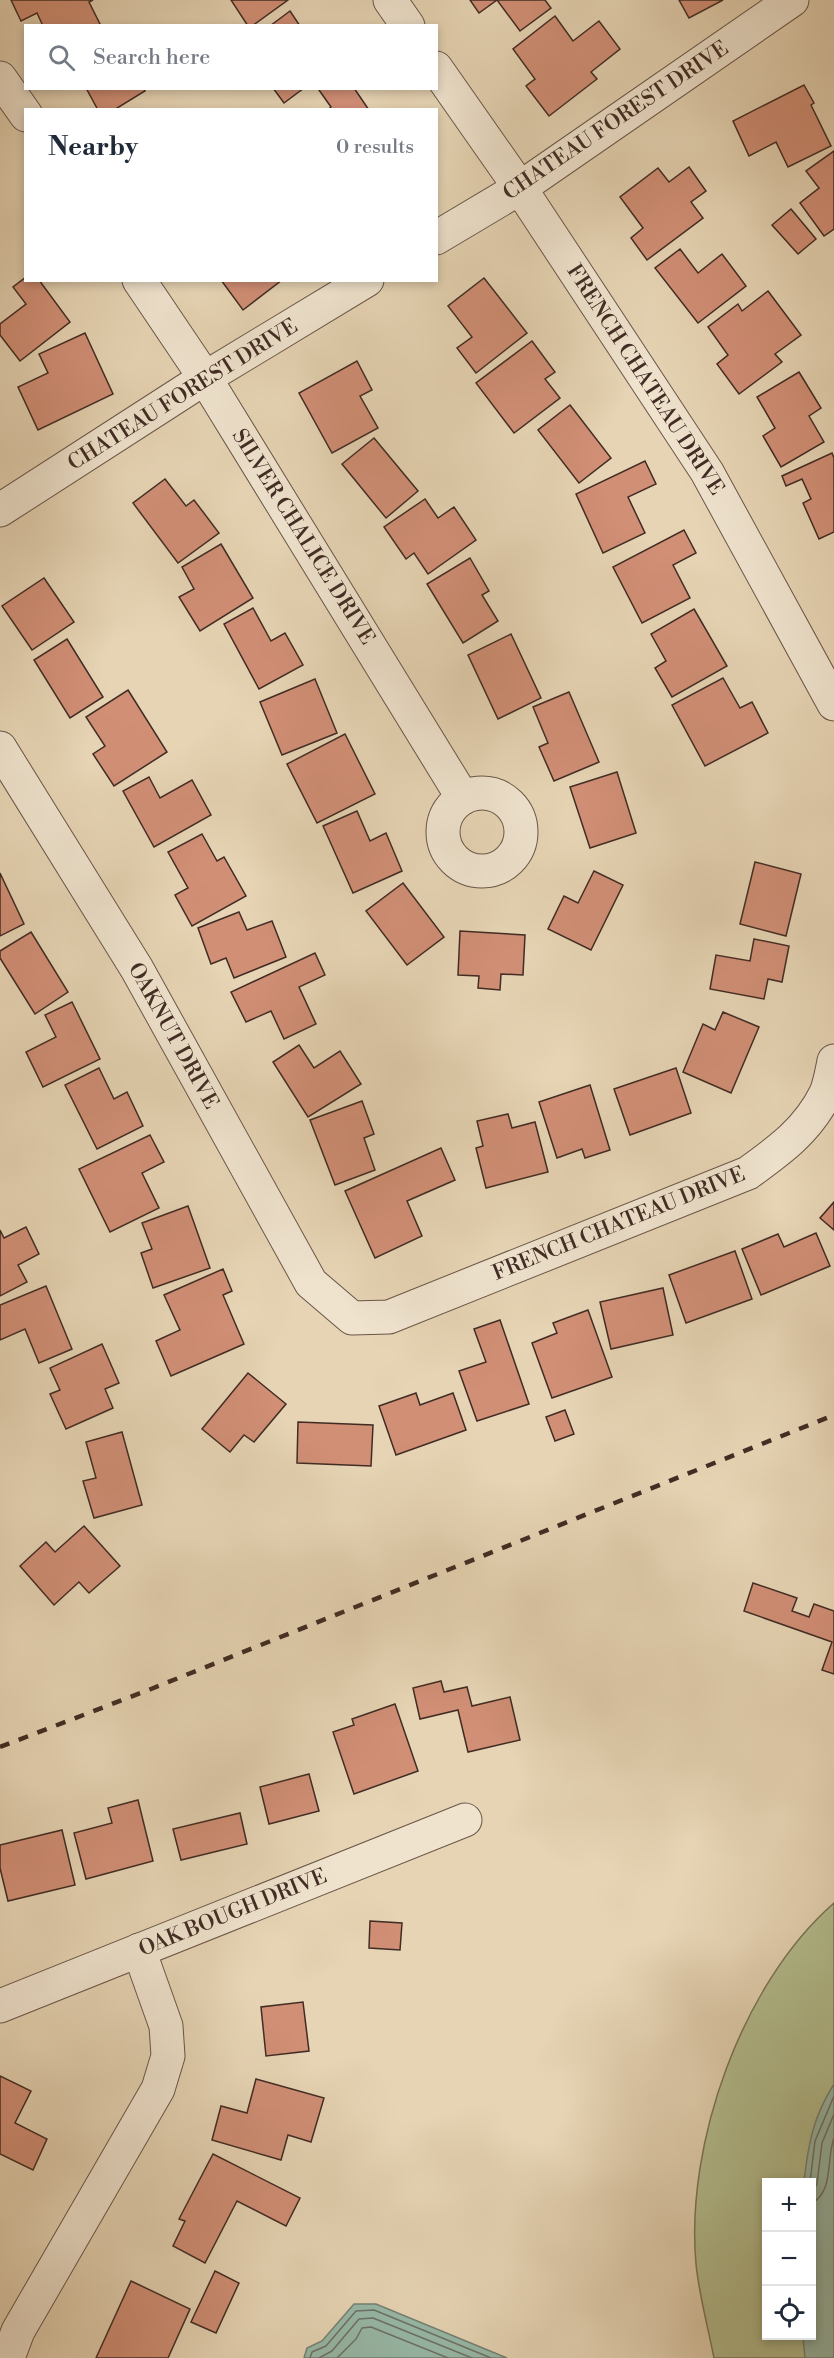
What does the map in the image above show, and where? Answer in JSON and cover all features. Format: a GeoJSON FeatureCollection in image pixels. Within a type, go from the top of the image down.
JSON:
{"type":"FeatureCollection","features":[{"type":"Feature","properties":{"kind":"street"},"geometry":{"type":"LineString","coordinates":[[390,0],[407,24]]}},
{"type":"Feature","properties":{"kind":"street","name":"CHATEAU FOREST DRIVE"},"geometry":{"type":"LineString","coordinates":[[438,237],[520,188],[792,0]]}},
{"type":"Feature","properties":{"kind":"street","name":"FRENCH CHATEAU DRIVE"},"geometry":{"type":"LineString","coordinates":[[438,71],[520,188],[707,471],[834,704]]}},
{"type":"Feature","properties":{"kind":"street"},"geometry":{"type":"LineString","coordinates":[[0,78],[24,112]]}},
{"type":"Feature","properties":{"kind":"street","name":"SILVER CHALICE DRIVE"},"geometry":{"type":"LineString","coordinates":[[140,282],[205,378],[463,798]]}},
{"type":"Feature","properties":{"kind":"street","name":"CHATEAU FOREST DRIVE"},"geometry":{"type":"LineString","coordinates":[[0,510],[205,378],[364,282]]}},
{"type":"Feature","properties":{"kind":"street","name":"OAKNUT DRIVE"},"geometry":{"type":"LineString","coordinates":[[0,748],[137,969],[312,1284],[352,1318]]}},
{"type":"Feature","properties":{"kind":"street","name":"FRENCH CHATEAU DRIVE"},"geometry":{"type":"LineString","coordinates":[[352,1318],[389,1317],[748,1173],[790,1143],[812,1116],[827,1091],[834,1060]]}},
{"type":"Feature","properties":{"kind":"street","name":"OAK BOUGH DRIVE"},"geometry":{"type":"LineString","coordinates":[[0,2006],[465,1820]]}},
{"type":"Feature","properties":{"kind":"street"},"geometry":{"type":"LineString","coordinates":[[8,2358],[18,2331],[158,2089],[168,2056],[166,2026],[139,1950]]}},
{"type":"Feature","properties":{"kind":"shaded area"},"geometry":{"type":"Polygon","coordinates":[[[834,1903],[834,2358],[714,2358],[701,2299],[696,2264],[695,2217],[700,2168],[711,2118],[726,2068],[747,2021],[772,1976],[801,1937],[834,1903]]]}},
{"type":"Feature","properties":{"kind":"water"},"geometry":{"type":"Polygon","coordinates":[[[834,2084],[834,2358],[805,2358],[803,2340],[816,2340],[816,2178],[804,2178],[807,2156],[816,2120],[834,2084]]]}},
{"type":"Feature","properties":{"kind":"water"},"geometry":{"type":"Polygon","coordinates":[[[354,2304],[376,2304],[507,2358],[304,2358],[307,2348],[322,2341],[354,2304]]]}},
{"type":"Feature","properties":{"kind":"building"},"geometry":{"type":"Polygon","coordinates":[[[11,0],[93,0],[89,2],[100,24],[42,24],[37,13],[21,21],[11,0]]]}},
{"type":"Feature","properties":{"kind":"building"},"geometry":{"type":"Polygon","coordinates":[[[231,0],[288,0],[255,24],[247,24],[231,0]]]}},
{"type":"Feature","properties":{"kind":"building"},"geometry":{"type":"Polygon","coordinates":[[[470,0],[497,0],[479,13],[470,0]]]}},
{"type":"Feature","properties":{"kind":"building"},"geometry":{"type":"Polygon","coordinates":[[[497,0],[545,0],[551,8],[520,31],[497,0]]]}},
{"type":"Feature","properties":{"kind":"building"},"geometry":{"type":"Polygon","coordinates":[[[679,0],[723,0],[689,18],[679,0]]]}},
{"type":"Feature","properties":{"kind":"building"},"geometry":{"type":"Polygon","coordinates":[[[290,11],[299,24],[273,24],[290,11]]]}},
{"type":"Feature","properties":{"kind":"building"},"geometry":{"type":"Polygon","coordinates":[[[555,16],[573,41],[599,21],[620,49],[591,72],[597,79],[549,116],[526,86],[535,79],[513,49],[555,16]]]}},
{"type":"Feature","properties":{"kind":"building"},"geometry":{"type":"Polygon","coordinates":[[[804,85],[814,103],[811,105],[831,146],[788,167],[776,142],[749,156],[733,121],[804,85]]]}},
{"type":"Feature","properties":{"kind":"building"},"geometry":{"type":"Polygon","coordinates":[[[87,90],[145,90],[117,108],[97,108],[87,90]]]}},
{"type":"Feature","properties":{"kind":"building"},"geometry":{"type":"Polygon","coordinates":[[[274,90],[301,90],[284,103],[274,90]]]}},
{"type":"Feature","properties":{"kind":"building"},"geometry":{"type":"Polygon","coordinates":[[[319,90],[355,90],[368,108],[330,108],[319,90]]]}},
{"type":"Feature","properties":{"kind":"building"},"geometry":{"type":"Polygon","coordinates":[[[834,151],[834,229],[824,236],[800,203],[819,188],[806,171],[834,151]]]}},
{"type":"Feature","properties":{"kind":"building"},"geometry":{"type":"Polygon","coordinates":[[[689,167],[706,191],[691,202],[703,218],[647,260],[631,238],[643,228],[620,197],[658,168],[669,182],[689,167]]]}},
{"type":"Feature","properties":{"kind":"building"},"geometry":{"type":"Polygon","coordinates":[[[791,209],[816,239],[798,254],[772,225],[791,209]]]}},
{"type":"Feature","properties":{"kind":"building"},"geometry":{"type":"Polygon","coordinates":[[[680,249],[698,273],[722,254],[746,286],[698,323],[655,268],[680,249]]]}},
{"type":"Feature","properties":{"kind":"building"},"geometry":{"type":"Polygon","coordinates":[[[484,278],[527,333],[476,373],[457,348],[472,337],[448,306],[484,278]]]}},
{"type":"Feature","properties":{"kind":"building"},"geometry":{"type":"Polygon","coordinates":[[[24,279],[24,282],[40,282],[70,322],[20,361],[0,335],[0,324],[26,304],[13,287],[24,279]]]}},
{"type":"Feature","properties":{"kind":"building"},"geometry":{"type":"Polygon","coordinates":[[[222,282],[279,282],[243,310],[222,282]]]}},
{"type":"Feature","properties":{"kind":"building"},"geometry":{"type":"Polygon","coordinates":[[[768,291],[801,335],[775,354],[782,362],[739,394],[717,364],[728,355],[708,327],[738,304],[742,311],[768,291]]]}},
{"type":"Feature","properties":{"kind":"building"},"geometry":{"type":"Polygon","coordinates":[[[85,333],[113,394],[38,430],[18,387],[48,373],[39,354],[85,333]]]}},
{"type":"Feature","properties":{"kind":"building"},"geometry":{"type":"Polygon","coordinates":[[[532,341],[555,372],[545,379],[560,398],[514,433],[476,383],[532,341]]]}},
{"type":"Feature","properties":{"kind":"building"},"geometry":{"type":"Polygon","coordinates":[[[357,361],[372,390],[360,396],[378,428],[332,453],[299,393],[357,361]]]}},
{"type":"Feature","properties":{"kind":"building"},"geometry":{"type":"Polygon","coordinates":[[[799,372],[821,408],[809,416],[824,442],[781,467],[763,436],[775,428],[757,397],[799,372]]]}},
{"type":"Feature","properties":{"kind":"building"},"geometry":{"type":"Polygon","coordinates":[[[570,405],[611,458],[579,483],[538,430],[570,405]]]}},
{"type":"Feature","properties":{"kind":"building"},"geometry":{"type":"Polygon","coordinates":[[[374,438],[418,491],[386,518],[342,464],[374,438]]]}},
{"type":"Feature","properties":{"kind":"building"},"geometry":{"type":"Polygon","coordinates":[[[832,453],[834,458],[834,532],[819,539],[803,503],[811,499],[802,479],[786,486],[782,476],[832,453]]]}},
{"type":"Feature","properties":{"kind":"building"},"geometry":{"type":"Polygon","coordinates":[[[645,461],[656,484],[628,497],[645,533],[603,553],[576,494],[645,461]]]}},
{"type":"Feature","properties":{"kind":"building"},"geometry":{"type":"Polygon","coordinates":[[[165,479],[186,506],[194,500],[219,533],[178,563],[133,503],[165,479]]]}},
{"type":"Feature","properties":{"kind":"building"},"geometry":{"type":"Polygon","coordinates":[[[425,499],[438,518],[454,507],[476,540],[428,574],[414,553],[406,559],[384,527],[425,499]]]}},
{"type":"Feature","properties":{"kind":"building"},"geometry":{"type":"Polygon","coordinates":[[[684,530],[696,553],[673,565],[690,598],[642,623],[613,567],[684,530]]]}},
{"type":"Feature","properties":{"kind":"building"},"geometry":{"type":"Polygon","coordinates":[[[221,544],[253,598],[200,631],[179,597],[194,589],[182,567],[221,544]]]}},
{"type":"Feature","properties":{"kind":"building"},"geometry":{"type":"Polygon","coordinates":[[[470,558],[489,591],[482,595],[498,621],[463,643],[427,584],[470,558]]]}},
{"type":"Feature","properties":{"kind":"building"},"geometry":{"type":"Polygon","coordinates":[[[44,578],[74,622],[32,650],[2,606],[44,578]]]}},
{"type":"Feature","properties":{"kind":"building"},"geometry":{"type":"Polygon","coordinates":[[[253,608],[271,641],[285,633],[303,665],[259,689],[224,624],[253,608]]]}},
{"type":"Feature","properties":{"kind":"building"},"geometry":{"type":"Polygon","coordinates":[[[694,609],[727,666],[672,697],[655,668],[666,661],[651,634],[694,609]]]}},
{"type":"Feature","properties":{"kind":"building"},"geometry":{"type":"Polygon","coordinates":[[[511,634],[541,698],[498,719],[468,655],[511,634]]]}},
{"type":"Feature","properties":{"kind":"building"},"geometry":{"type":"Polygon","coordinates":[[[67,639],[103,697],[70,718],[34,660],[67,639]]]}},
{"type":"Feature","properties":{"kind":"building"},"geometry":{"type":"Polygon","coordinates":[[[723,678],[740,708],[752,702],[768,733],[705,766],[672,705],[723,678]]]}},
{"type":"Feature","properties":{"kind":"building"},"geometry":{"type":"Polygon","coordinates":[[[315,679],[337,733],[282,755],[260,702],[315,679]]]}},
{"type":"Feature","properties":{"kind":"building"},"geometry":{"type":"Polygon","coordinates":[[[128,690],[167,752],[114,786],[93,754],[105,746],[86,717],[128,690]]]}},
{"type":"Feature","properties":{"kind":"building"},"geometry":{"type":"Polygon","coordinates":[[[569,692],[599,762],[554,781],[539,747],[548,743],[533,707],[569,692]]]}},
{"type":"Feature","properties":{"kind":"building"},"geometry":{"type":"Polygon","coordinates":[[[345,734],[375,794],[317,823],[287,764],[345,734]]]}},
{"type":"Feature","properties":{"kind":"building"},"geometry":{"type":"Polygon","coordinates":[[[617,772],[636,833],[590,848],[570,787],[617,772]]]}},
{"type":"Feature","properties":{"kind":"building"},"geometry":{"type":"Polygon","coordinates":[[[149,777],[160,798],[192,780],[211,815],[154,847],[123,791],[149,777]]]}},
{"type":"Feature","properties":{"kind":"building"},"geometry":{"type":"Polygon","coordinates":[[[357,811],[370,841],[386,833],[402,871],[353,893],[323,826],[357,811]]]}},
{"type":"Feature","properties":{"kind":"building"},"geometry":{"type":"Polygon","coordinates":[[[202,834],[217,861],[224,857],[246,896],[192,926],[175,895],[188,888],[168,852],[202,834]]]}},
{"type":"Feature","properties":{"kind":"building"},"geometry":{"type":"Polygon","coordinates":[[[755,862],[801,874],[786,936],[740,924],[755,862]]]}},
{"type":"Feature","properties":{"kind":"building"},"geometry":{"type":"Polygon","coordinates":[[[594,871],[623,885],[591,950],[548,929],[564,896],[578,903],[594,871]]]}},
{"type":"Feature","properties":{"kind":"building"},"geometry":{"type":"Polygon","coordinates":[[[0,873],[24,924],[0,936],[0,873]]]}},
{"type":"Feature","properties":{"kind":"building"},"geometry":{"type":"Polygon","coordinates":[[[403,883],[444,937],[407,965],[366,911],[403,883]]]}},
{"type":"Feature","properties":{"kind":"building"},"geometry":{"type":"Polygon","coordinates":[[[239,912],[247,930],[272,921],[286,957],[234,978],[226,958],[211,964],[198,928],[239,912]]]}},
{"type":"Feature","properties":{"kind":"building"},"geometry":{"type":"Polygon","coordinates":[[[460,931],[525,935],[523,975],[501,974],[500,990],[478,988],[479,976],[458,975],[460,931]]]}},
{"type":"Feature","properties":{"kind":"building"},"geometry":{"type":"Polygon","coordinates":[[[31,932],[68,992],[35,1014],[0,958],[0,951],[31,932]]]}},
{"type":"Feature","properties":{"kind":"building"},"geometry":{"type":"Polygon","coordinates":[[[754,939],[789,946],[782,982],[768,979],[764,999],[710,989],[716,955],[750,961],[754,939]]]}},
{"type":"Feature","properties":{"kind":"building"},"geometry":{"type":"Polygon","coordinates":[[[315,953],[325,975],[299,987],[316,1024],[284,1039],[271,1011],[246,1022],[231,992],[315,953]]]}},
{"type":"Feature","properties":{"kind":"building"},"geometry":{"type":"Polygon","coordinates":[[[72,1002],[100,1059],[43,1087],[26,1052],[56,1037],[45,1015],[72,1002]]]}},
{"type":"Feature","properties":{"kind":"building"},"geometry":{"type":"Polygon","coordinates":[[[723,1012],[759,1027],[731,1093],[683,1072],[703,1024],[715,1030],[723,1012]]]}},
{"type":"Feature","properties":{"kind":"building"},"geometry":{"type":"Polygon","coordinates":[[[299,1045],[314,1068],[340,1051],[361,1084],[308,1117],[273,1062],[299,1045]]]}},
{"type":"Feature","properties":{"kind":"building"},"geometry":{"type":"Polygon","coordinates":[[[99,1068],[114,1099],[127,1092],[143,1126],[97,1149],[65,1085],[99,1068]]]}},
{"type":"Feature","properties":{"kind":"building"},"geometry":{"type":"Polygon","coordinates":[[[676,1068],[691,1113],[630,1135],[614,1089],[676,1068]]]}},
{"type":"Feature","properties":{"kind":"building"},"geometry":{"type":"Polygon","coordinates":[[[590,1085],[610,1150],[585,1158],[582,1149],[557,1158],[539,1102],[590,1085]]]}},
{"type":"Feature","properties":{"kind":"building"},"geometry":{"type":"Polygon","coordinates":[[[362,1101],[374,1134],[364,1138],[375,1170],[335,1185],[310,1120],[362,1101]]]}},
{"type":"Feature","properties":{"kind":"building"},"geometry":{"type":"Polygon","coordinates":[[[508,1114],[512,1128],[535,1122],[548,1172],[486,1188],[476,1148],[483,1146],[477,1121],[508,1114]]]}},
{"type":"Feature","properties":{"kind":"building"},"geometry":{"type":"Polygon","coordinates":[[[150,1135],[164,1162],[142,1173],[159,1208],[110,1232],[79,1169],[150,1135]]]}},
{"type":"Feature","properties":{"kind":"building"},"geometry":{"type":"Polygon","coordinates":[[[441,1148],[455,1180],[407,1201],[422,1236],[375,1258],[345,1191],[441,1148]]]}},
{"type":"Feature","properties":{"kind":"building"},"geometry":{"type":"Polygon","coordinates":[[[834,1202],[834,1230],[820,1218],[834,1202]]]}},
{"type":"Feature","properties":{"kind":"building"},"geometry":{"type":"Polygon","coordinates":[[[188,1206],[210,1268],[153,1288],[141,1253],[152,1249],[142,1223],[188,1206]]]}},
{"type":"Feature","properties":{"kind":"building"},"geometry":{"type":"Polygon","coordinates":[[[26,1227],[39,1254],[18,1265],[27,1282],[0,1296],[0,1230],[4,1238],[26,1227]]]}},
{"type":"Feature","properties":{"kind":"building"},"geometry":{"type":"Polygon","coordinates":[[[816,1233],[830,1266],[761,1295],[742,1249],[778,1234],[784,1247],[816,1233]]]}},
{"type":"Feature","properties":{"kind":"building"},"geometry":{"type":"Polygon","coordinates":[[[735,1251],[752,1299],[686,1323],[669,1275],[735,1251]]]}},
{"type":"Feature","properties":{"kind":"building"},"geometry":{"type":"Polygon","coordinates":[[[223,1269],[232,1291],[223,1295],[244,1344],[171,1376],[156,1341],[180,1330],[164,1295],[223,1269]]]}},
{"type":"Feature","properties":{"kind":"building"},"geometry":{"type":"Polygon","coordinates":[[[46,1286],[72,1349],[39,1363],[25,1329],[0,1340],[0,1305],[46,1286]]]}},
{"type":"Feature","properties":{"kind":"building"},"geometry":{"type":"Polygon","coordinates":[[[663,1288],[673,1335],[611,1349],[600,1302],[663,1288]]]}},
{"type":"Feature","properties":{"kind":"building"},"geometry":{"type":"Polygon","coordinates":[[[588,1310],[612,1377],[552,1398],[532,1343],[557,1333],[553,1323],[588,1310]]]}},
{"type":"Feature","properties":{"kind":"building"},"geometry":{"type":"Polygon","coordinates":[[[500,1320],[529,1404],[477,1421],[459,1371],[486,1362],[474,1329],[500,1320]]]}},
{"type":"Feature","properties":{"kind":"building"},"geometry":{"type":"Polygon","coordinates":[[[102,1344],[119,1383],[105,1389],[113,1408],[66,1429],[50,1394],[60,1390],[50,1368],[102,1344]]]}},
{"type":"Feature","properties":{"kind":"building"},"geometry":{"type":"Polygon","coordinates":[[[248,1373],[286,1404],[254,1442],[244,1435],[230,1452],[202,1429],[248,1373]]]}},
{"type":"Feature","properties":{"kind":"building"},"geometry":{"type":"Polygon","coordinates":[[[416,1393],[420,1405],[453,1393],[466,1430],[396,1455],[379,1406],[416,1393]]]}},
{"type":"Feature","properties":{"kind":"building"},"geometry":{"type":"Polygon","coordinates":[[[565,1410],[574,1434],[555,1441],[546,1417],[565,1410]]]}},
{"type":"Feature","properties":{"kind":"building"},"geometry":{"type":"Polygon","coordinates":[[[298,1422],[373,1425],[371,1466],[297,1463],[298,1422]]]}},
{"type":"Feature","properties":{"kind":"building"},"geometry":{"type":"Polygon","coordinates":[[[122,1432],[142,1505],[94,1518],[83,1481],[96,1478],[86,1442],[122,1432]]]}},
{"type":"Feature","properties":{"kind":"building"},"geometry":{"type":"Polygon","coordinates":[[[84,1526],[120,1566],[89,1593],[79,1582],[54,1605],[20,1566],[46,1542],[55,1552],[84,1526]]]}},
{"type":"Feature","properties":{"kind":"building"},"geometry":{"type":"Polygon","coordinates":[[[753,1583],[797,1598],[792,1611],[809,1617],[814,1604],[834,1611],[834,1674],[822,1670],[832,1642],[744,1611],[753,1583]]]}},
{"type":"Feature","properties":{"kind":"building"},"geometry":{"type":"Polygon","coordinates":[[[441,1681],[444,1692],[467,1687],[472,1706],[510,1697],[520,1740],[468,1752],[458,1710],[420,1719],[413,1688],[441,1681]]]}},
{"type":"Feature","properties":{"kind":"building"},"geometry":{"type":"Polygon","coordinates":[[[395,1704],[418,1771],[354,1794],[333,1732],[354,1725],[352,1719],[395,1704]]]}},
{"type":"Feature","properties":{"kind":"building"},"geometry":{"type":"Polygon","coordinates":[[[309,1774],[319,1811],[269,1824],[260,1787],[309,1774]]]}},
{"type":"Feature","properties":{"kind":"building"},"geometry":{"type":"Polygon","coordinates":[[[138,1800],[153,1861],[86,1879],[74,1833],[112,1823],[108,1808],[138,1800]]]}},
{"type":"Feature","properties":{"kind":"building"},"geometry":{"type":"Polygon","coordinates":[[[240,1813],[247,1844],[181,1860],[173,1829],[240,1813]]]}},
{"type":"Feature","properties":{"kind":"building"},"geometry":{"type":"Polygon","coordinates":[[[62,1830],[75,1885],[8,1901],[0,1868],[0,1845],[62,1830]]]}},
{"type":"Feature","properties":{"kind":"building"},"geometry":{"type":"Polygon","coordinates":[[[370,1921],[402,1923],[400,1950],[369,1948],[370,1921]]]}},
{"type":"Feature","properties":{"kind":"building"},"geometry":{"type":"Polygon","coordinates":[[[303,2002],[309,2051],[266,2056],[261,2007],[303,2002]]]}},
{"type":"Feature","properties":{"kind":"building"},"geometry":{"type":"Polygon","coordinates":[[[0,2076],[31,2091],[15,2123],[47,2139],[33,2170],[0,2154],[0,2076]]]}},
{"type":"Feature","properties":{"kind":"building"},"geometry":{"type":"Polygon","coordinates":[[[256,2079],[324,2098],[311,2142],[288,2135],[281,2160],[212,2140],[221,2106],[247,2113],[256,2079]]]}},
{"type":"Feature","properties":{"kind":"building"},"geometry":{"type":"Polygon","coordinates":[[[213,2154],[300,2198],[286,2226],[237,2201],[205,2263],[173,2246],[185,2221],[179,2219],[213,2154]]]}},
{"type":"Feature","properties":{"kind":"building"},"geometry":{"type":"Polygon","coordinates":[[[215,2271],[239,2283],[216,2333],[191,2322],[215,2271]]]}},
{"type":"Feature","properties":{"kind":"building"},"geometry":{"type":"Polygon","coordinates":[[[131,2281],[190,2309],[168,2358],[96,2358],[131,2281]]]}},
{"type":"Feature","properties":{"kind":"railway"},"geometry":{"type":"LineString","coordinates":[[0,1747],[151,1689],[834,1415]]}}]}
